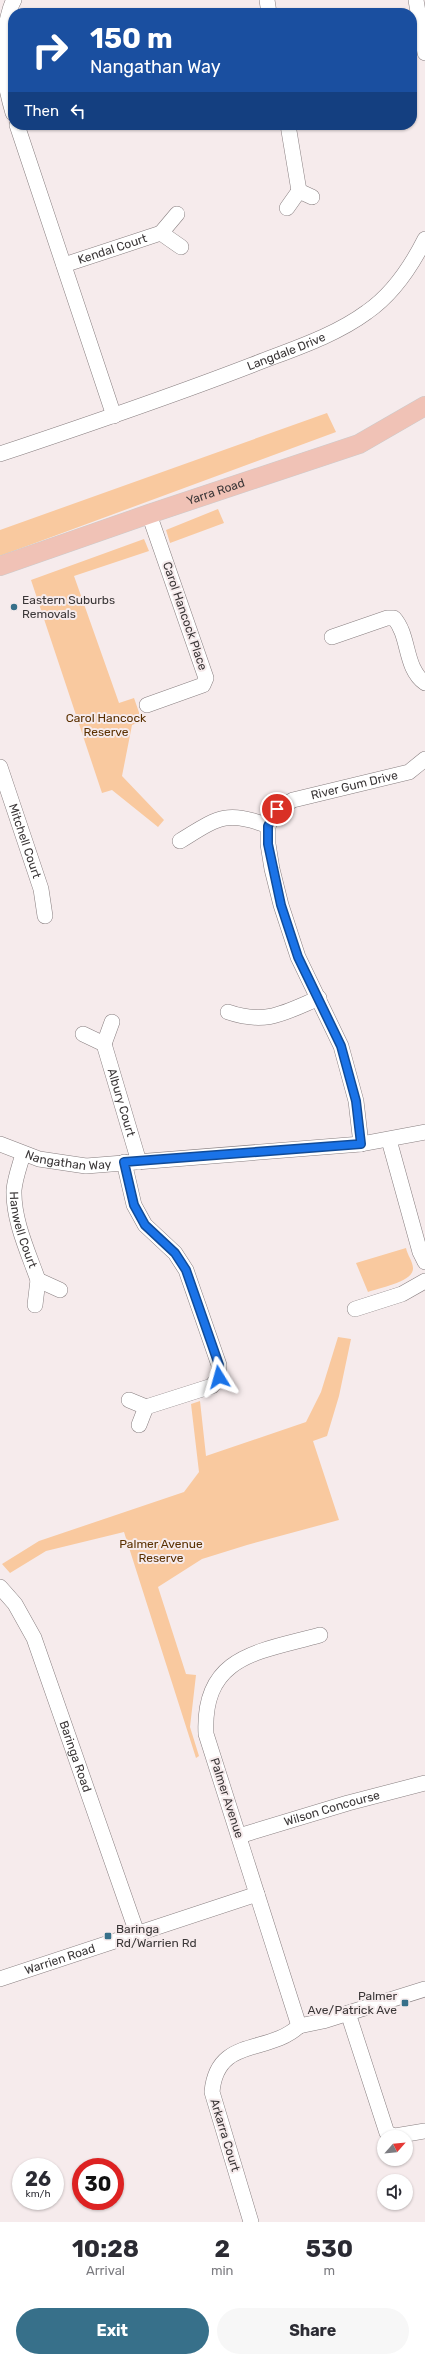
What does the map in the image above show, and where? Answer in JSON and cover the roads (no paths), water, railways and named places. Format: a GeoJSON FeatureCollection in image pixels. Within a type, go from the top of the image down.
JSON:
{"type":"FeatureCollection","features":[{"type":"Feature","properties":{"kind":"main road","name":"Yarra Road"},"geometry":{"type":"LineString","coordinates":[[0,566],[149,514],[359,444],[425,406]]}},
{"type":"Feature","properties":{"kind":"street"},"geometry":{"type":"LineString","coordinates":[[416,0],[425,53]]}},
{"type":"Feature","properties":{"kind":"street"},"geometry":{"type":"LineString","coordinates":[[8,15],[2,42],[1,57],[3,76],[8,94]]}},
{"type":"Feature","properties":{"kind":"street"},"geometry":{"type":"LineString","coordinates":[[19,130],[114,416]]}},
{"type":"Feature","properties":{"kind":"street"},"geometry":{"type":"LineString","coordinates":[[286,208],[306,194],[289,130]]}},
{"type":"Feature","properties":{"kind":"street","name":"Kendal Court"},"geometry":{"type":"LineString","coordinates":[[64,266],[161,233],[177,214]]}},
{"type":"Feature","properties":{"kind":"street","name":"Kendal Court"},"geometry":{"type":"LineString","coordinates":[[161,233],[181,247]]}},
{"type":"Feature","properties":{"kind":"street","name":"Langdale Drive"},"geometry":{"type":"LineString","coordinates":[[0,454],[176,394],[318,339],[350,323],[368,312],[403,277],[425,239]]}},
{"type":"Feature","properties":{"kind":"street","name":"Carol Hancock Place"},"geometry":{"type":"LineString","coordinates":[[147,705],[203,685],[206,678],[149,514]]}},
{"type":"Feature","properties":{"kind":"street"},"geometry":{"type":"LineString","coordinates":[[332,637],[387,618],[394,618],[399,624],[412,665],[417,675],[425,683]]}},
{"type":"Feature","properties":{"kind":"street","name":"River Gum Drive"},"geometry":{"type":"LineString","coordinates":[[268,826],[277,809],[293,800],[409,772],[425,760]]}},
{"type":"Feature","properties":{"kind":"street","name":"Mitchell Court"},"geometry":{"type":"LineString","coordinates":[[0,768],[41,889],[45,916]]}},
{"type":"Feature","properties":{"kind":"street"},"geometry":{"type":"LineString","coordinates":[[180,841],[224,818],[238,816],[268,826],[268,844],[281,905],[298,957],[341,1046],[349,1070],[356,1101],[361,1144]]}},
{"type":"Feature","properties":{"kind":"street"},"geometry":{"type":"LineString","coordinates":[[228,1012],[247,1018],[262,1019],[286,1012],[318,998]]}},
{"type":"Feature","properties":{"kind":"street"},"geometry":{"type":"LineString","coordinates":[[83,1034],[104,1044],[112,1022]]}},
{"type":"Feature","properties":{"kind":"street","name":"Albury Court"},"geometry":{"type":"LineString","coordinates":[[104,1044],[139,1162]]}},
{"type":"Feature","properties":{"kind":"street","name":"Nangathan Way"},"geometry":{"type":"LineString","coordinates":[[0,1144],[23,1154],[52,1162],[86,1166],[361,1144],[389,1140],[425,1132]]}},
{"type":"Feature","properties":{"kind":"street"},"geometry":{"type":"LineString","coordinates":[[389,1140],[420,1252],[425,1262]]}},
{"type":"Feature","properties":{"kind":"street","name":"Hanwell Court"},"geometry":{"type":"LineString","coordinates":[[23,1154],[14,1190],[15,1204],[24,1241],[38,1280],[35,1305]]}},
{"type":"Feature","properties":{"kind":"street"},"geometry":{"type":"LineString","coordinates":[[124,1162],[134,1205],[145,1225],[175,1253],[186,1270],[219,1365],[219,1377],[212,1386],[146,1407],[129,1400]]}},
{"type":"Feature","properties":{"kind":"street","name":"Hanwell Court"},"geometry":{"type":"LineString","coordinates":[[38,1280],[60,1290]]}},
{"type":"Feature","properties":{"kind":"street"},"geometry":{"type":"LineString","coordinates":[[355,1309],[402,1294],[425,1281]]}},
{"type":"Feature","properties":{"kind":"street"},"geometry":{"type":"LineString","coordinates":[[139,1425],[146,1407]]}},
{"type":"Feature","properties":{"kind":"street","name":"Baringa Road"},"geometry":{"type":"LineString","coordinates":[[0,1587],[15,1604],[34,1638],[137,1933]]}},
{"type":"Feature","properties":{"kind":"street","name":"Palmer Avenue"},"geometry":{"type":"LineString","coordinates":[[299,2026],[206,1734],[205,1713],[210,1692],[222,1673],[238,1660],[258,1652],[320,1635]]}},
{"type":"Feature","properties":{"kind":"street","name":"Wilson Concourse"},"geometry":{"type":"LineString","coordinates":[[239,1836],[348,1803],[425,1783]]}},
{"type":"Feature","properties":{"kind":"street","name":"Warrien Road"},"geometry":{"type":"LineString","coordinates":[[0,1979],[257,1894]]}},
{"type":"Feature","properties":{"kind":"street","name":"Arkarra Court"},"geometry":{"type":"LineString","coordinates":[[251,2222],[212,2092],[212,2083],[222,2063],[231,2054],[285,2036],[299,2026],[348,2013],[425,1989]]}},
{"type":"Feature","properties":{"kind":"street"},"geometry":{"type":"LineString","coordinates":[[348,2013],[387,2133],[395,2136],[425,2131]]}},
{"type":"Feature","properties":{"kind":"place","name":"Eastern Suburbs Removals"},"geometry":{"type":"Point","coordinates":[14,607]}},
{"type":"Feature","properties":{"kind":"place","name":"Baringa Rd/Warrien Rd"},"geometry":{"type":"Point","coordinates":[108,1936]}},
{"type":"Feature","properties":{"kind":"place","name":"Palmer Ave/Patrick Ave"},"geometry":{"type":"Point","coordinates":[405,2003]}},
{"type":"Feature","properties":{"kind":"park label","name":"Carol Hancock Reserve"},"geometry":{"type":"Point","coordinates":[106,725]}},
{"type":"Feature","properties":{"kind":"park label","name":"Palmer Avenue Reserve"},"geometry":{"type":"Point","coordinates":[161,1551]}}]}
